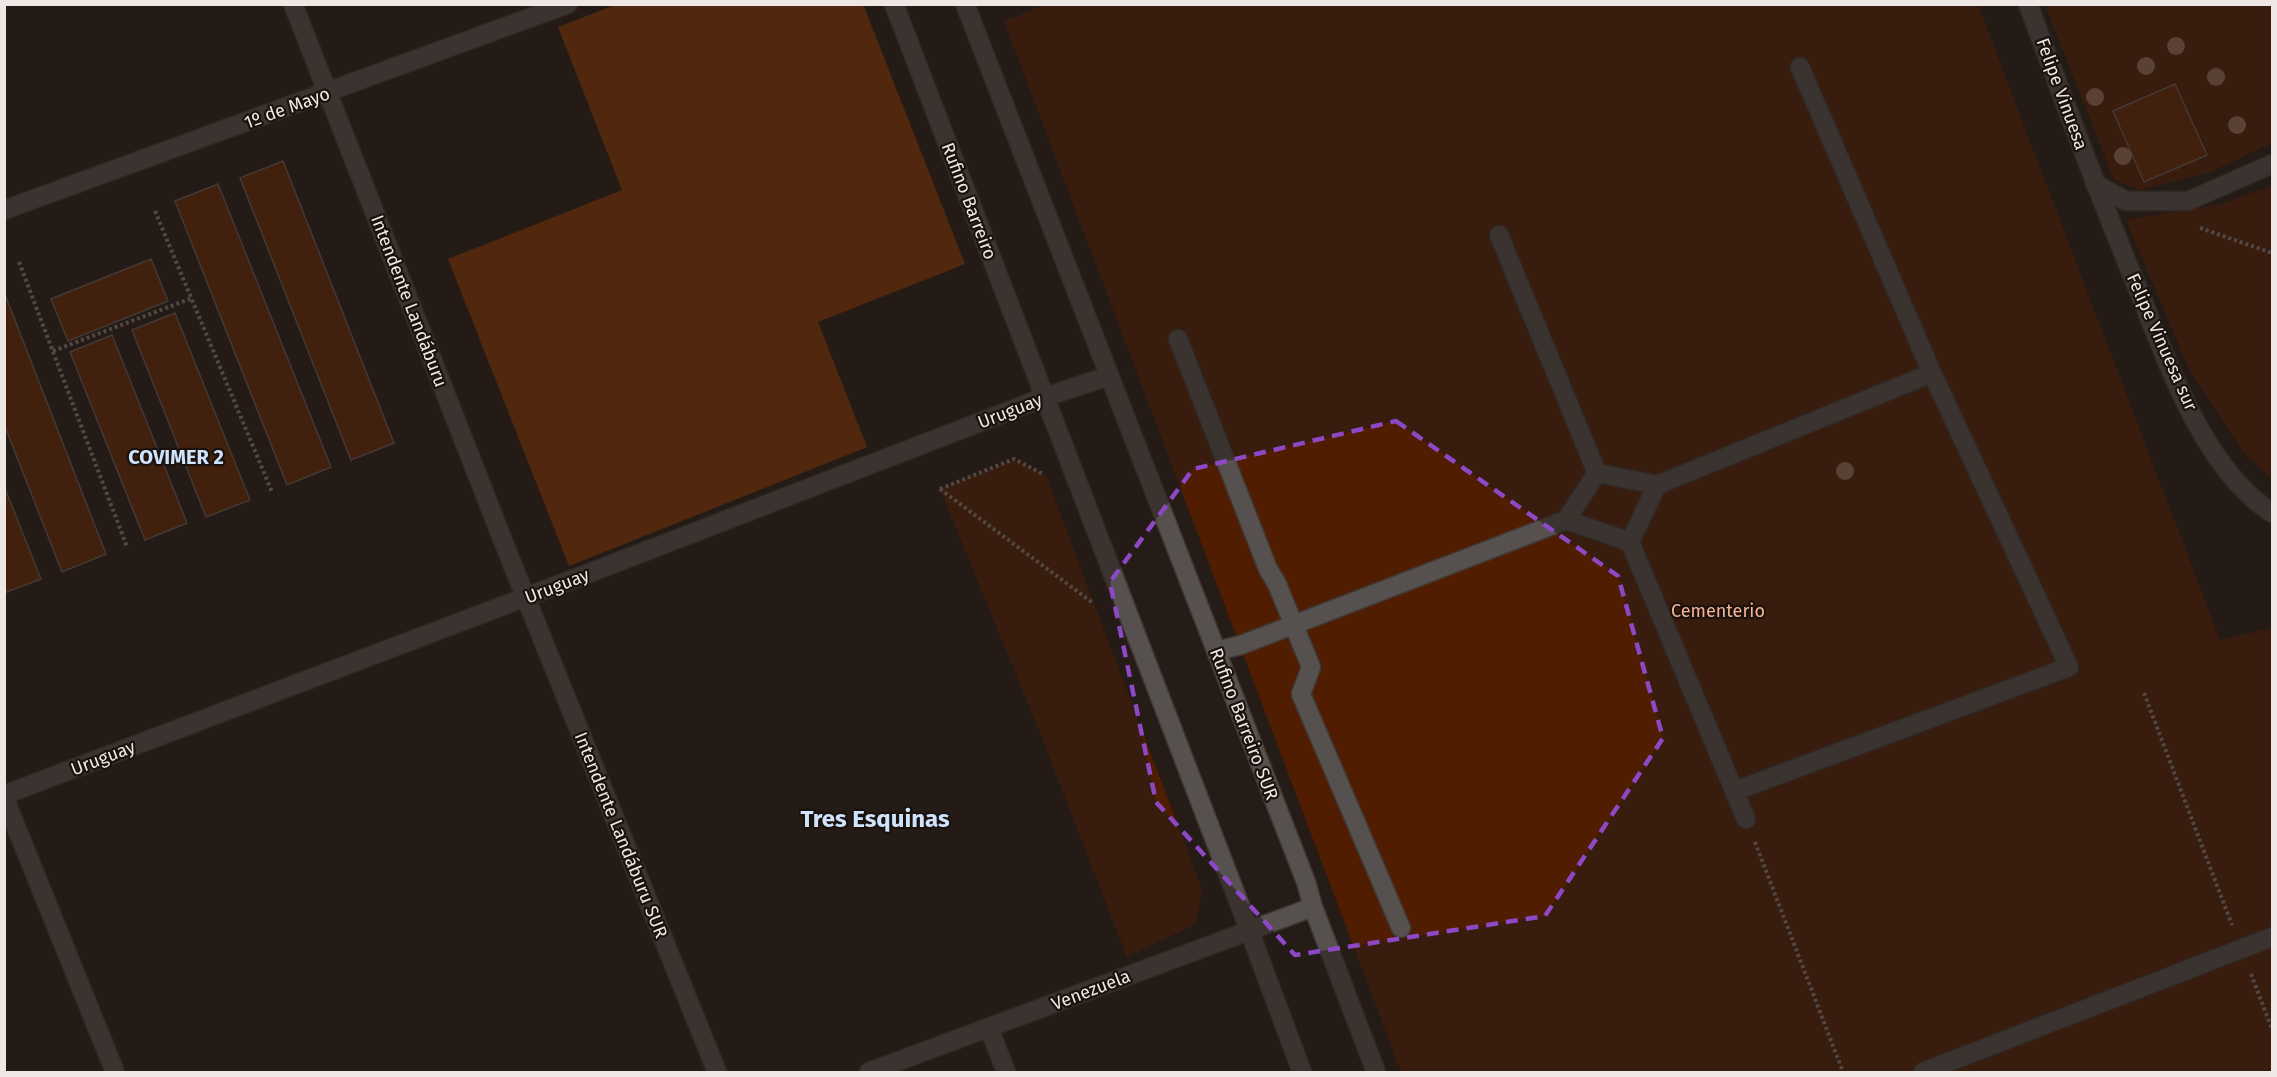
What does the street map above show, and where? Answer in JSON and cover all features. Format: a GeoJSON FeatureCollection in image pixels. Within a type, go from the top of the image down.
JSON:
{"type":"FeatureCollection","features":[{"type":"Feature","properties":{"kind":"street","name":"Intendente Landáburu"},"geometry":{"type":"LineString","coordinates":[[293,4],[526,597]]}},
{"type":"Feature","properties":{"kind":"street","name":"1º de Mayo"},"geometry":{"type":"LineString","coordinates":[[4,210],[568,4]]}},
{"type":"Feature","properties":{"kind":"street","name":"Rufino Barreiro"},"geometry":{"type":"LineString","coordinates":[[894,4],[1045,397]]}},
{"type":"Feature","properties":{"kind":"street","name":"Felipe Vinuesa"},"geometry":{"type":"LineString","coordinates":[[2028,4],[2095,184]]}},
{"type":"Feature","properties":{"kind":"street"},"geometry":{"type":"LineString","coordinates":[[967,5],[1109,376]]}},
{"type":"Feature","properties":{"kind":"street"},"geometry":{"type":"LineString","coordinates":[[1735,791],[2069,667],[1932,373],[1800,67]]}},
{"type":"Feature","properties":{"kind":"street"},"geometry":{"type":"LineString","coordinates":[[2095,184],[2126,201],[2188,201],[2272,164]]}},
{"type":"Feature","properties":{"kind":"street","name":"Felipe Vinuesa sur"},"geometry":{"type":"LineString","coordinates":[[2095,184],[2180,391],[2216,456],[2254,500],[2272,513]]}},
{"type":"Feature","properties":{"kind":"street"},"geometry":{"type":"LineString","coordinates":[[1499,235],[1597,473]]}},
{"type":"Feature","properties":{"kind":"street"},"geometry":{"type":"LineString","coordinates":[[1178,339],[1268,569],[1277,584],[1311,667],[1301,694],[1401,927]]}},
{"type":"Feature","properties":{"kind":"street"},"geometry":{"type":"LineString","coordinates":[[1597,473],[1657,485],[1932,373]]}},
{"type":"Feature","properties":{"kind":"street","name":"Uruguay"},"geometry":{"type":"LineString","coordinates":[[4,796],[1045,397],[1109,376]]}},
{"type":"Feature","properties":{"kind":"street","name":"Rufino Barreiro SUR"},"geometry":{"type":"LineString","coordinates":[[1109,376],[1306,882],[1313,907],[1376,1072]]}},
{"type":"Feature","properties":{"kind":"street"},"geometry":{"type":"LineString","coordinates":[[1045,397],[1250,930],[1302,1072]]}},
{"type":"Feature","properties":{"kind":"street"},"geometry":{"type":"LineString","coordinates":[[1216,651],[1241,645],[1566,519],[1597,473]]}},
{"type":"Feature","properties":{"kind":"street"},"geometry":{"type":"LineString","coordinates":[[1630,542],[1657,485]]}},
{"type":"Feature","properties":{"kind":"street"},"geometry":{"type":"LineString","coordinates":[[1566,519],[1630,542],[1746,819]]}},
{"type":"Feature","properties":{"kind":"street","name":"Intendente Landáburu SUR"},"geometry":{"type":"LineString","coordinates":[[526,597],[717,1072]]}},
{"type":"Feature","properties":{"kind":"street"},"geometry":{"type":"LineString","coordinates":[[4,796],[116,1072]]}},
{"type":"Feature","properties":{"kind":"street","name":"Venezuela"},"geometry":{"type":"LineString","coordinates":[[869,1072],[1313,907]]}},
{"type":"Feature","properties":{"kind":"street"},"geometry":{"type":"LineString","coordinates":[[1923,1072],[2272,937]]}},
{"type":"Feature","properties":{"kind":"street"},"geometry":{"type":"LineString","coordinates":[[989,1028],[1006,1072]]}},
{"type":"Feature","properties":{"kind":"path"},"geometry":{"type":"LineString","coordinates":[[155,211],[272,492]]}},
{"type":"Feature","properties":{"kind":"path"},"geometry":{"type":"LineString","coordinates":[[19,262],[127,547]]}},
{"type":"Feature","properties":{"kind":"path"},"geometry":{"type":"LineString","coordinates":[[53,351],[192,298]]}},
{"type":"Feature","properties":{"kind":"path"},"geometry":{"type":"LineString","coordinates":[[1046,476],[1014,459],[940,489],[1094,603],[1090,593]]}},
{"type":"Feature","properties":{"kind":"path"},"geometry":{"type":"LineString","coordinates":[[2144,693],[2272,1029]]}},
{"type":"Feature","properties":{"kind":"path"},"geometry":{"type":"LineString","coordinates":[[1746,819],[1842,1072]]}},
{"type":"Feature","properties":{"kind":"highlighted area"},"geometry":{"type":"Polygon","coordinates":[[[1396,421],[1618,576],[1663,738],[1545,916],[1295,955],[1156,802],[1110,582],[1193,469],[1396,421]]]}},
{"type":"Feature","properties":{"kind":"green space","name":"Cementerio"},"geometry":{"type":"Polygon","coordinates":[[[1047,4],[1978,5],[2220,640],[2272,628],[2272,1072],[1401,1072],[1004,21],[1047,4]]]}},
{"type":"Feature","properties":{"kind":"green space"},"geometry":{"type":"Polygon","coordinates":[[[2045,5],[2272,5],[2272,143],[2210,172],[2140,190],[2114,180],[2045,5]]]}},
{"type":"Feature","properties":{"kind":"green space"},"geometry":{"type":"Polygon","coordinates":[[[2272,185],[2272,480],[2242,450],[2189,369],[2126,220],[2222,204],[2272,185]]]}},
{"type":"Feature","properties":{"kind":"green space"},"geometry":{"type":"Polygon","coordinates":[[[1014,459],[1046,476],[1202,889],[1196,924],[1127,957],[1040,733],[940,489],[1014,459]]]}},
{"type":"Feature","properties":{"kind":"shaded area"},"geometry":{"type":"Polygon","coordinates":[[[863,4],[965,264],[818,322],[867,447],[569,566],[448,259],[622,190],[558,27],[615,5],[863,4]]]}},
{"type":"Feature","properties":{"kind":"building"},"geometry":{"type":"Polygon","coordinates":[[[2175,84],[2207,155],[2144,182],[2113,111],[2175,84]]]}},
{"type":"Feature","properties":{"kind":"building"},"geometry":{"type":"Polygon","coordinates":[[[283,161],[394,443],[351,460],[240,178],[283,161]]]}},
{"type":"Feature","properties":{"kind":"building"},"geometry":{"type":"Polygon","coordinates":[[[218,184],[331,467],[287,485],[175,201],[218,184]]]}},
{"type":"Feature","properties":{"kind":"building"},"geometry":{"type":"Polygon","coordinates":[[[151,259],[168,301],[68,341],[51,299],[151,259]]]}},
{"type":"Feature","properties":{"kind":"building"},"geometry":{"type":"Polygon","coordinates":[[[4,292],[106,554],[62,572],[4,424],[4,292]]]}},
{"type":"Feature","properties":{"kind":"building"},"geometry":{"type":"Polygon","coordinates":[[[175,313],[250,500],[206,517],[132,330],[175,313]]]}},
{"type":"Feature","properties":{"kind":"building"},"geometry":{"type":"Polygon","coordinates":[[[112,335],[187,523],[145,540],[70,352],[112,335]]]}},
{"type":"Feature","properties":{"kind":"building"},"geometry":{"type":"Polygon","coordinates":[[[4,486],[41,579],[4,593],[4,486]]]}},
{"type":"Feature","properties":{"kind":"district","name":"COVIMER 2"},"geometry":{"type":"Point","coordinates":[176,457]}},
{"type":"Feature","properties":{"kind":"district","name":"Tres Esquinas"},"geometry":{"type":"Point","coordinates":[875,819]}}]}
